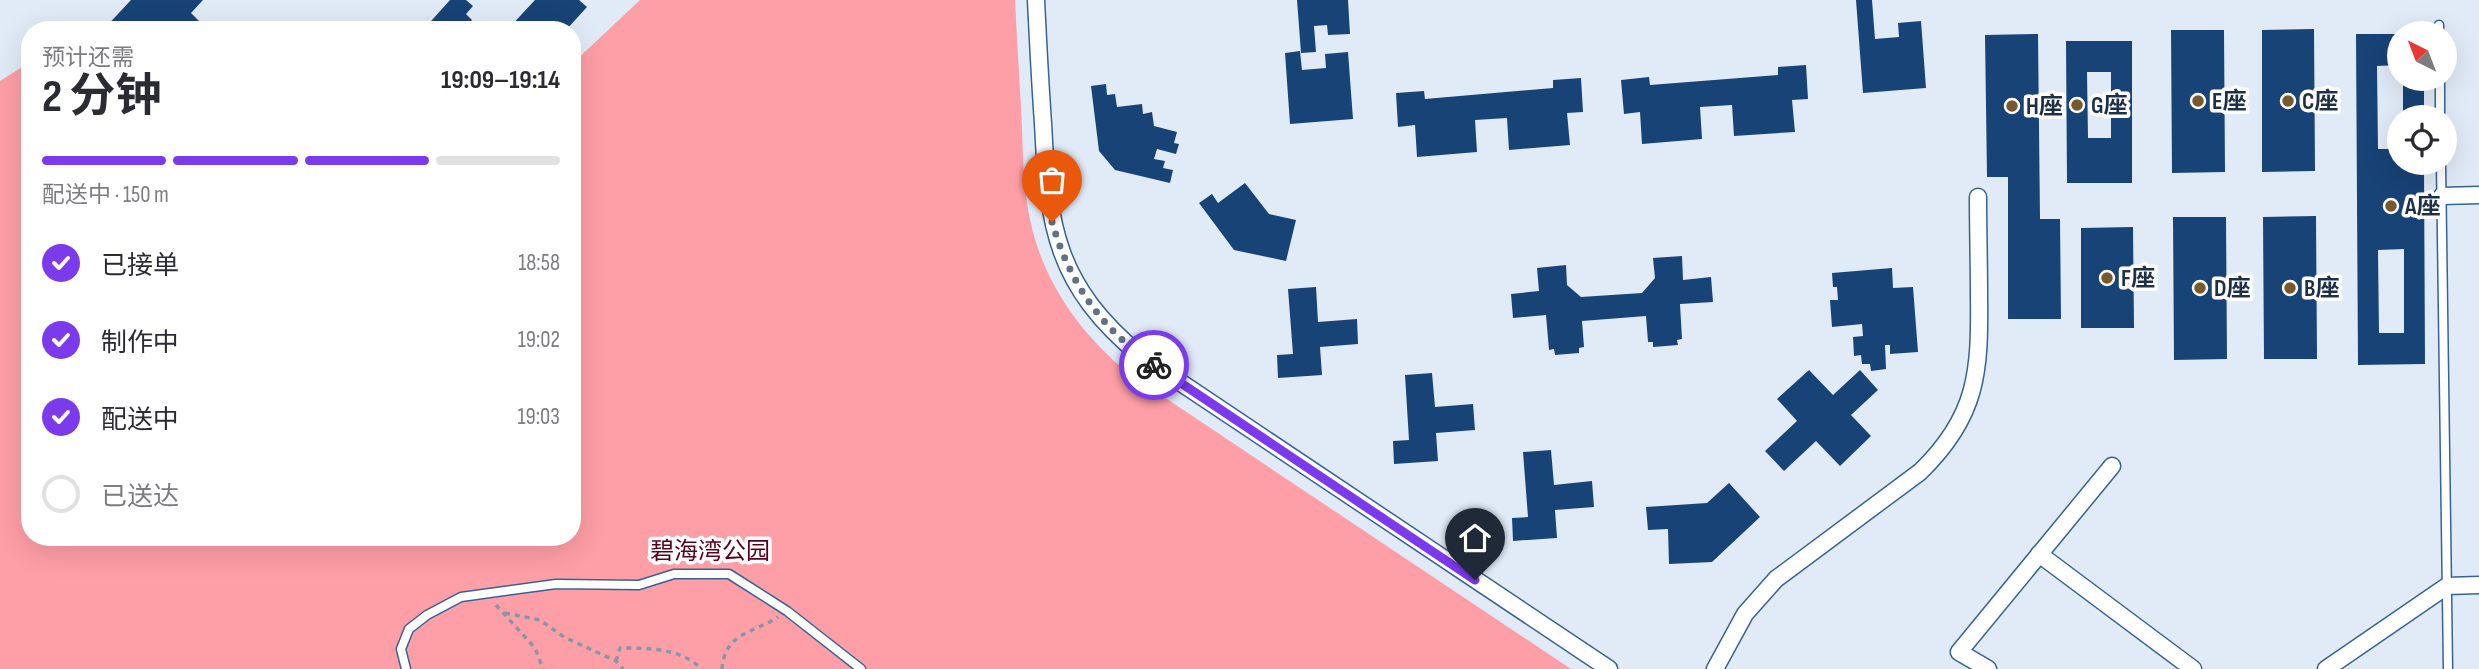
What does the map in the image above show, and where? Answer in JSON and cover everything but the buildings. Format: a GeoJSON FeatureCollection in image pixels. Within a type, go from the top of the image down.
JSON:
{"type":"FeatureCollection","features":[{"type":"Feature","properties":{"kind":"street"},"geometry":{"type":"LineString","coordinates":[[1036,0],[1046,176],[1052,222],[1068,267],[1091,307],[1106,325],[1141,356],[1609,669]]}},
{"type":"Feature","properties":{"kind":"street"},"geometry":{"type":"LineString","coordinates":[[2442,196],[2479,195]]}},
{"type":"Feature","properties":{"kind":"street"},"geometry":{"type":"LineString","coordinates":[[1715,669],[1745,614],[1776,579],[1920,472],[1957,427],[1973,391],[1980,353],[1978,197]]}},
{"type":"Feature","properties":{"kind":"street"},"geometry":{"type":"LineString","coordinates":[[1987,669],[1959,652],[2112,466]]}},
{"type":"Feature","properties":{"kind":"street"},"geometry":{"type":"LineString","coordinates":[[2039,554],[2193,669]]}},
{"type":"Feature","properties":{"kind":"street"},"geometry":{"type":"LineString","coordinates":[[2326,669],[2447,586],[2479,585]]}},
{"type":"Feature","properties":{"kind":"lane"},"geometry":{"type":"LineString","coordinates":[[2441,175],[2448,669]]}},
{"type":"Feature","properties":{"kind":"lane"},"geometry":{"type":"LineString","coordinates":[[406,669],[401,649],[409,629],[427,614],[461,597],[556,584],[639,584],[674,574],[729,574],[788,611],[860,669]]}},
{"type":"Feature","properties":{"kind":"path"},"geometry":{"type":"LineString","coordinates":[[485,594],[505,612],[536,648],[543,669]]}},
{"type":"Feature","properties":{"kind":"path"},"geometry":{"type":"LineString","coordinates":[[722,669],[727,647],[739,636],[788,611]]}},
{"type":"Feature","properties":{"kind":"path"},"geometry":{"type":"LineString","coordinates":[[505,612],[540,620],[564,637],[616,661],[623,669]]}},
{"type":"Feature","properties":{"kind":"path"},"geometry":{"type":"LineString","coordinates":[[616,661],[620,648],[654,648],[692,659],[702,669]]}},
{"type":"Feature","properties":{"kind":"green space","name":"碧海湾公园"},"geometry":{"type":"Polygon","coordinates":[[[640,0],[1015,0],[1024,175],[1032,229],[1049,276],[1061,298],[1091,338],[1128,373],[1571,669],[0,669],[0,81],[21,68],[21,546],[581,546],[581,56],[640,0]]]}},
{"type":"Feature","properties":{"kind":"way so far"},"geometry":{"type":"LineString","coordinates":[[1052,222],[1068,267],[1091,307],[1123,341],[1154,365]]}},
{"type":"Feature","properties":{"kind":"place","name":"E座"},"geometry":{"type":"Point","coordinates":[2198,101]}},
{"type":"Feature","properties":{"kind":"place","name":"C座"},"geometry":{"type":"Point","coordinates":[2288,101]}},
{"type":"Feature","properties":{"kind":"place","name":"G座"},"geometry":{"type":"Point","coordinates":[2077,105]}},
{"type":"Feature","properties":{"kind":"place","name":"H座"},"geometry":{"type":"Point","coordinates":[2012,106]}},
{"type":"Feature","properties":{"kind":"place","name":"A座"},"geometry":{"type":"Point","coordinates":[2391,206]}},
{"type":"Feature","properties":{"kind":"place","name":"F座"},"geometry":{"type":"Point","coordinates":[2107,278]}},
{"type":"Feature","properties":{"kind":"place","name":"D座"},"geometry":{"type":"Point","coordinates":[2200,288]}},
{"type":"Feature","properties":{"kind":"place","name":"B座"},"geometry":{"type":"Point","coordinates":[2290,288]}},
{"type":"Feature","properties":{"kind":"route"},"geometry":{"type":"LineString","coordinates":[[1154,365],[1475,580]]}}]}
